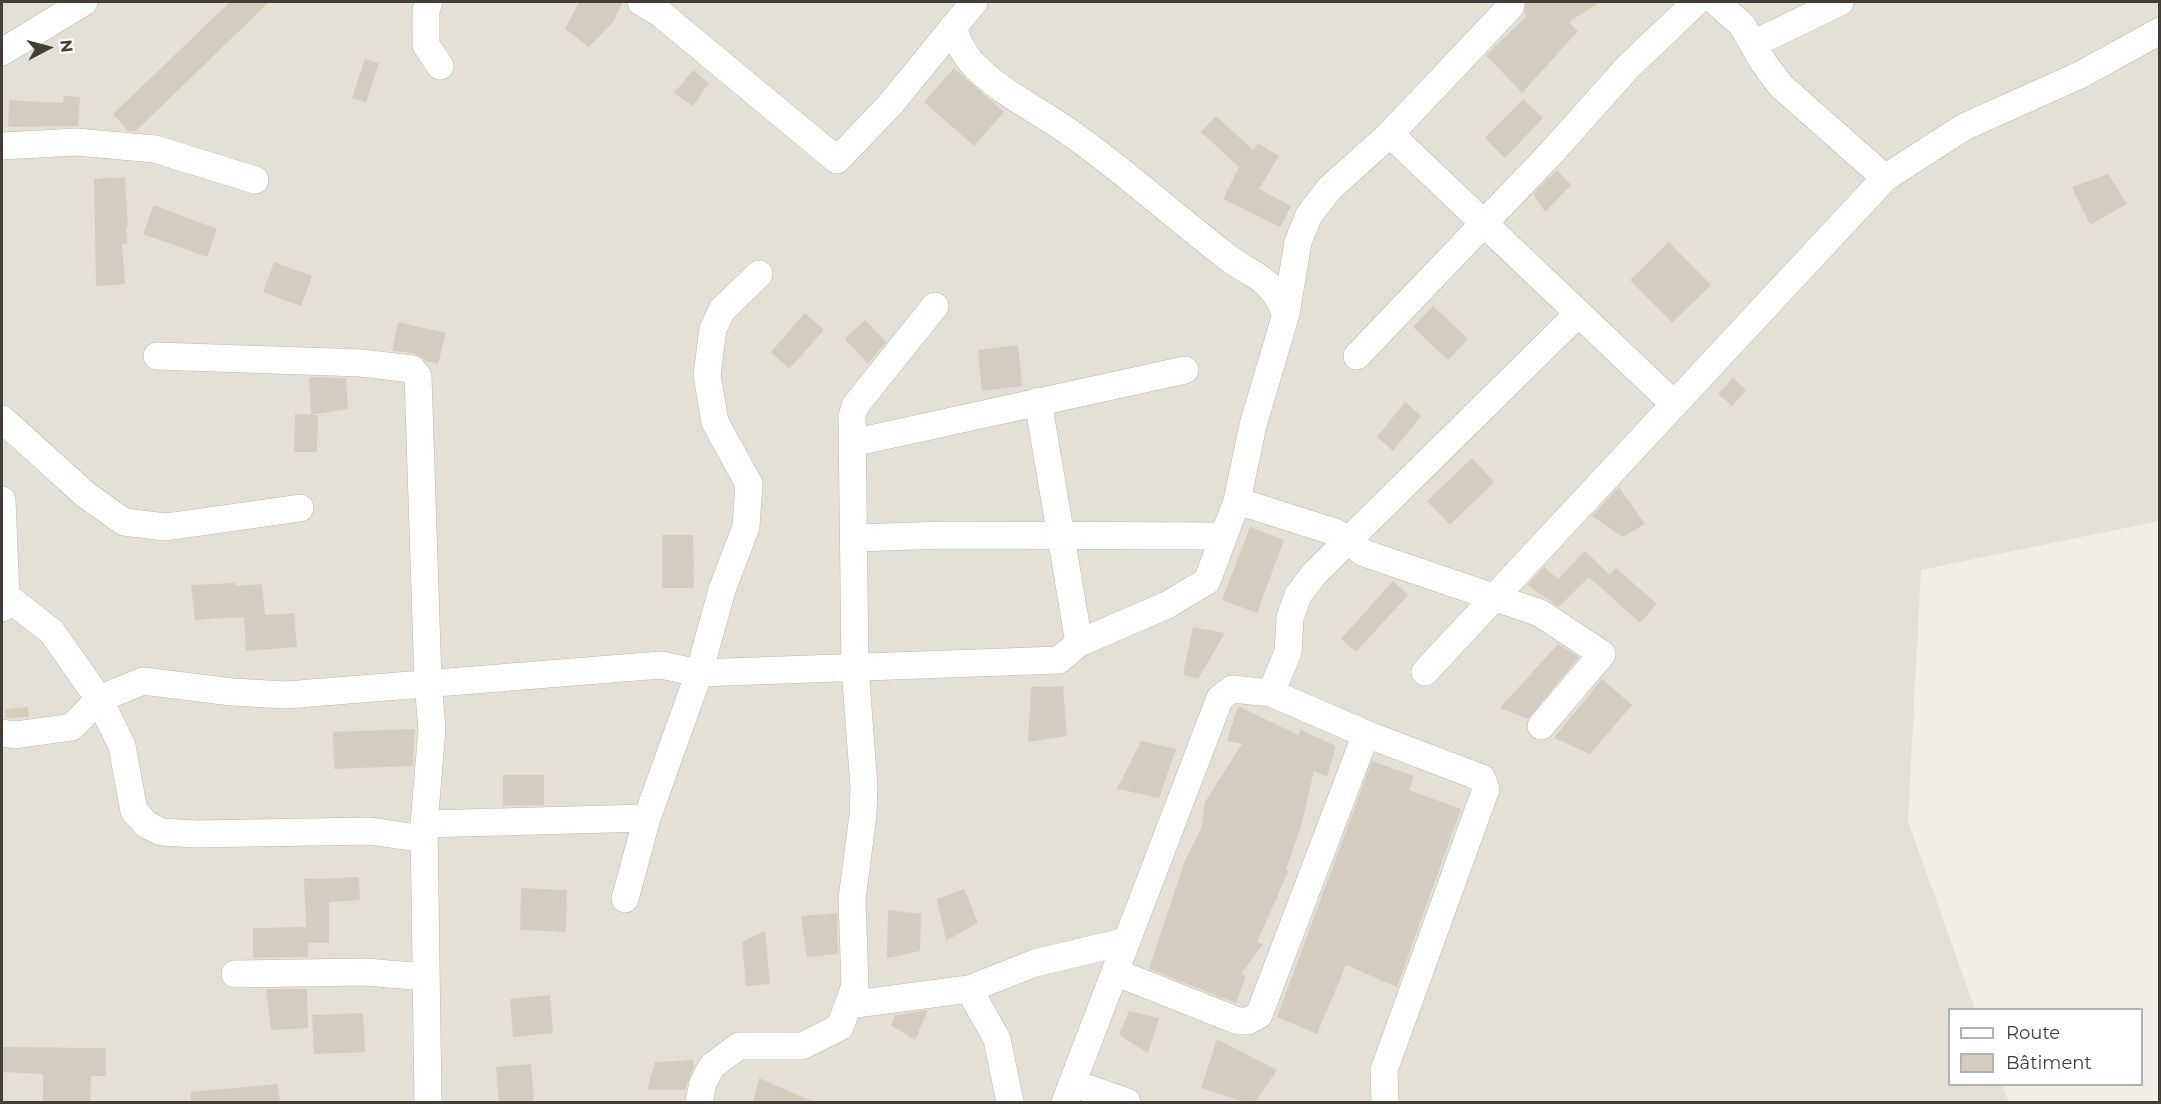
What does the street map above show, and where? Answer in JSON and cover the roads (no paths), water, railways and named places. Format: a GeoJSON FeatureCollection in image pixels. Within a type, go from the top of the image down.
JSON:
{"type":"FeatureCollection","features":[{"type":"Feature","properties":{"kind":"street"},"geometry":{"type":"LineString","coordinates":[[429,2],[426,10],[426,45],[440,66]]}},
{"type":"Feature","properties":{"kind":"street"},"geometry":{"type":"LineString","coordinates":[[641,2],[661,14],[837,160],[889,106],[974,2]]}},
{"type":"Feature","properties":{"kind":"street"},"geometry":{"type":"LineString","coordinates":[[2,733],[15,735],[72,727],[99,699],[143,681],[286,695],[661,665],[699,673],[1059,660],[1079,643],[1167,605],[1207,581],[1237,501],[1253,425],[1286,314],[1298,242],[1308,215],[1330,188],[1390,134],[1510,7],[1510,2]]}},
{"type":"Feature","properties":{"kind":"street"},"geometry":{"type":"LineString","coordinates":[[1357,356],[1552,151],[1627,68],[1696,2]]}},
{"type":"Feature","properties":{"kind":"street"},"geometry":{"type":"LineString","coordinates":[[1716,2],[1742,25],[1781,86],[1885,178]]}},
{"type":"Feature","properties":{"kind":"street"},"geometry":{"type":"LineString","coordinates":[[1753,44],[1840,2]]}},
{"type":"Feature","properties":{"kind":"street"},"geometry":{"type":"LineString","coordinates":[[2,53],[80,3]]}},
{"type":"Feature","properties":{"kind":"street"},"geometry":{"type":"LineString","coordinates":[[953,27],[958,44],[979,70],[1012,96],[1074,136],[1228,258],[1263,277],[1276,291],[1286,314]]}},
{"type":"Feature","properties":{"kind":"street"},"geometry":{"type":"LineString","coordinates":[[1425,672],[1885,178],[1964,127],[2080,75],[2160,31]]}},
{"type":"Feature","properties":{"kind":"street"},"geometry":{"type":"LineString","coordinates":[[1390,134],[1674,404]]}},
{"type":"Feature","properties":{"kind":"street"},"geometry":{"type":"LineString","coordinates":[[2,146],[76,142],[155,149],[255,180]]}},
{"type":"Feature","properties":{"kind":"street"},"geometry":{"type":"LineString","coordinates":[[625,899],[647,818],[699,673],[722,590],[746,527],[750,504],[749,484],[714,422],[707,389],[713,329],[722,310],[759,274]]}},
{"type":"Feature","properties":{"kind":"street"},"geometry":{"type":"LineString","coordinates":[[699,1102],[712,1066],[739,1046],[802,1046],[821,1039],[840,1027],[855,986],[852,899],[864,787],[855,667],[852,443],[855,406],[935,306]]}},
{"type":"Feature","properties":{"kind":"street"},"geometry":{"type":"LineString","coordinates":[[1271,693],[1288,652],[1290,618],[1298,595],[1315,573],[1578,314]]}},
{"type":"Feature","properties":{"kind":"street"},"geometry":{"type":"LineString","coordinates":[[157,356],[361,363],[412,369],[418,376],[428,682],[432,729],[424,831],[428,1102]]}},
{"type":"Feature","properties":{"kind":"street"},"geometry":{"type":"LineString","coordinates":[[852,443],[1185,370]]}},
{"type":"Feature","properties":{"kind":"street"},"geometry":{"type":"LineString","coordinates":[[1038,401],[1079,643]]}},
{"type":"Feature","properties":{"kind":"street"},"geometry":{"type":"LineString","coordinates":[[2,419],[86,495],[124,522],[166,527],[300,508]]}},
{"type":"Feature","properties":{"kind":"street"},"geometry":{"type":"LineString","coordinates":[[2,500],[4,602],[52,632],[99,699],[122,746],[134,811],[154,829],[196,834],[424,831],[647,818]]}},
{"type":"Feature","properties":{"kind":"street"},"geometry":{"type":"LineString","coordinates":[[1237,501],[1335,532],[1364,553],[1540,613],[1602,654],[1541,726]]}},
{"type":"Feature","properties":{"kind":"street"},"geometry":{"type":"LineString","coordinates":[[855,538],[944,535],[1224,536]]}},
{"type":"Feature","properties":{"kind":"street"},"geometry":{"type":"LineString","coordinates":[[1127,1102],[1069,1093],[1220,698],[1232,689],[1271,693],[1366,734],[1482,778],[1486,789],[1384,1070],[1384,1102]]}},
{"type":"Feature","properties":{"kind":"street"},"geometry":{"type":"LineString","coordinates":[[1115,972],[1238,1021],[1248,1021],[1259,1015],[1366,734]]}},
{"type":"Feature","properties":{"kind":"street"},"geometry":{"type":"LineString","coordinates":[[848,1005],[969,989],[1035,963],[1127,941]]}},
{"type":"Feature","properties":{"kind":"street"},"geometry":{"type":"LineString","coordinates":[[235,974],[364,972],[426,976]]}},
{"type":"Feature","properties":{"kind":"street"},"geometry":{"type":"LineString","coordinates":[[969,989],[997,1039],[1010,1102]]}}]}
